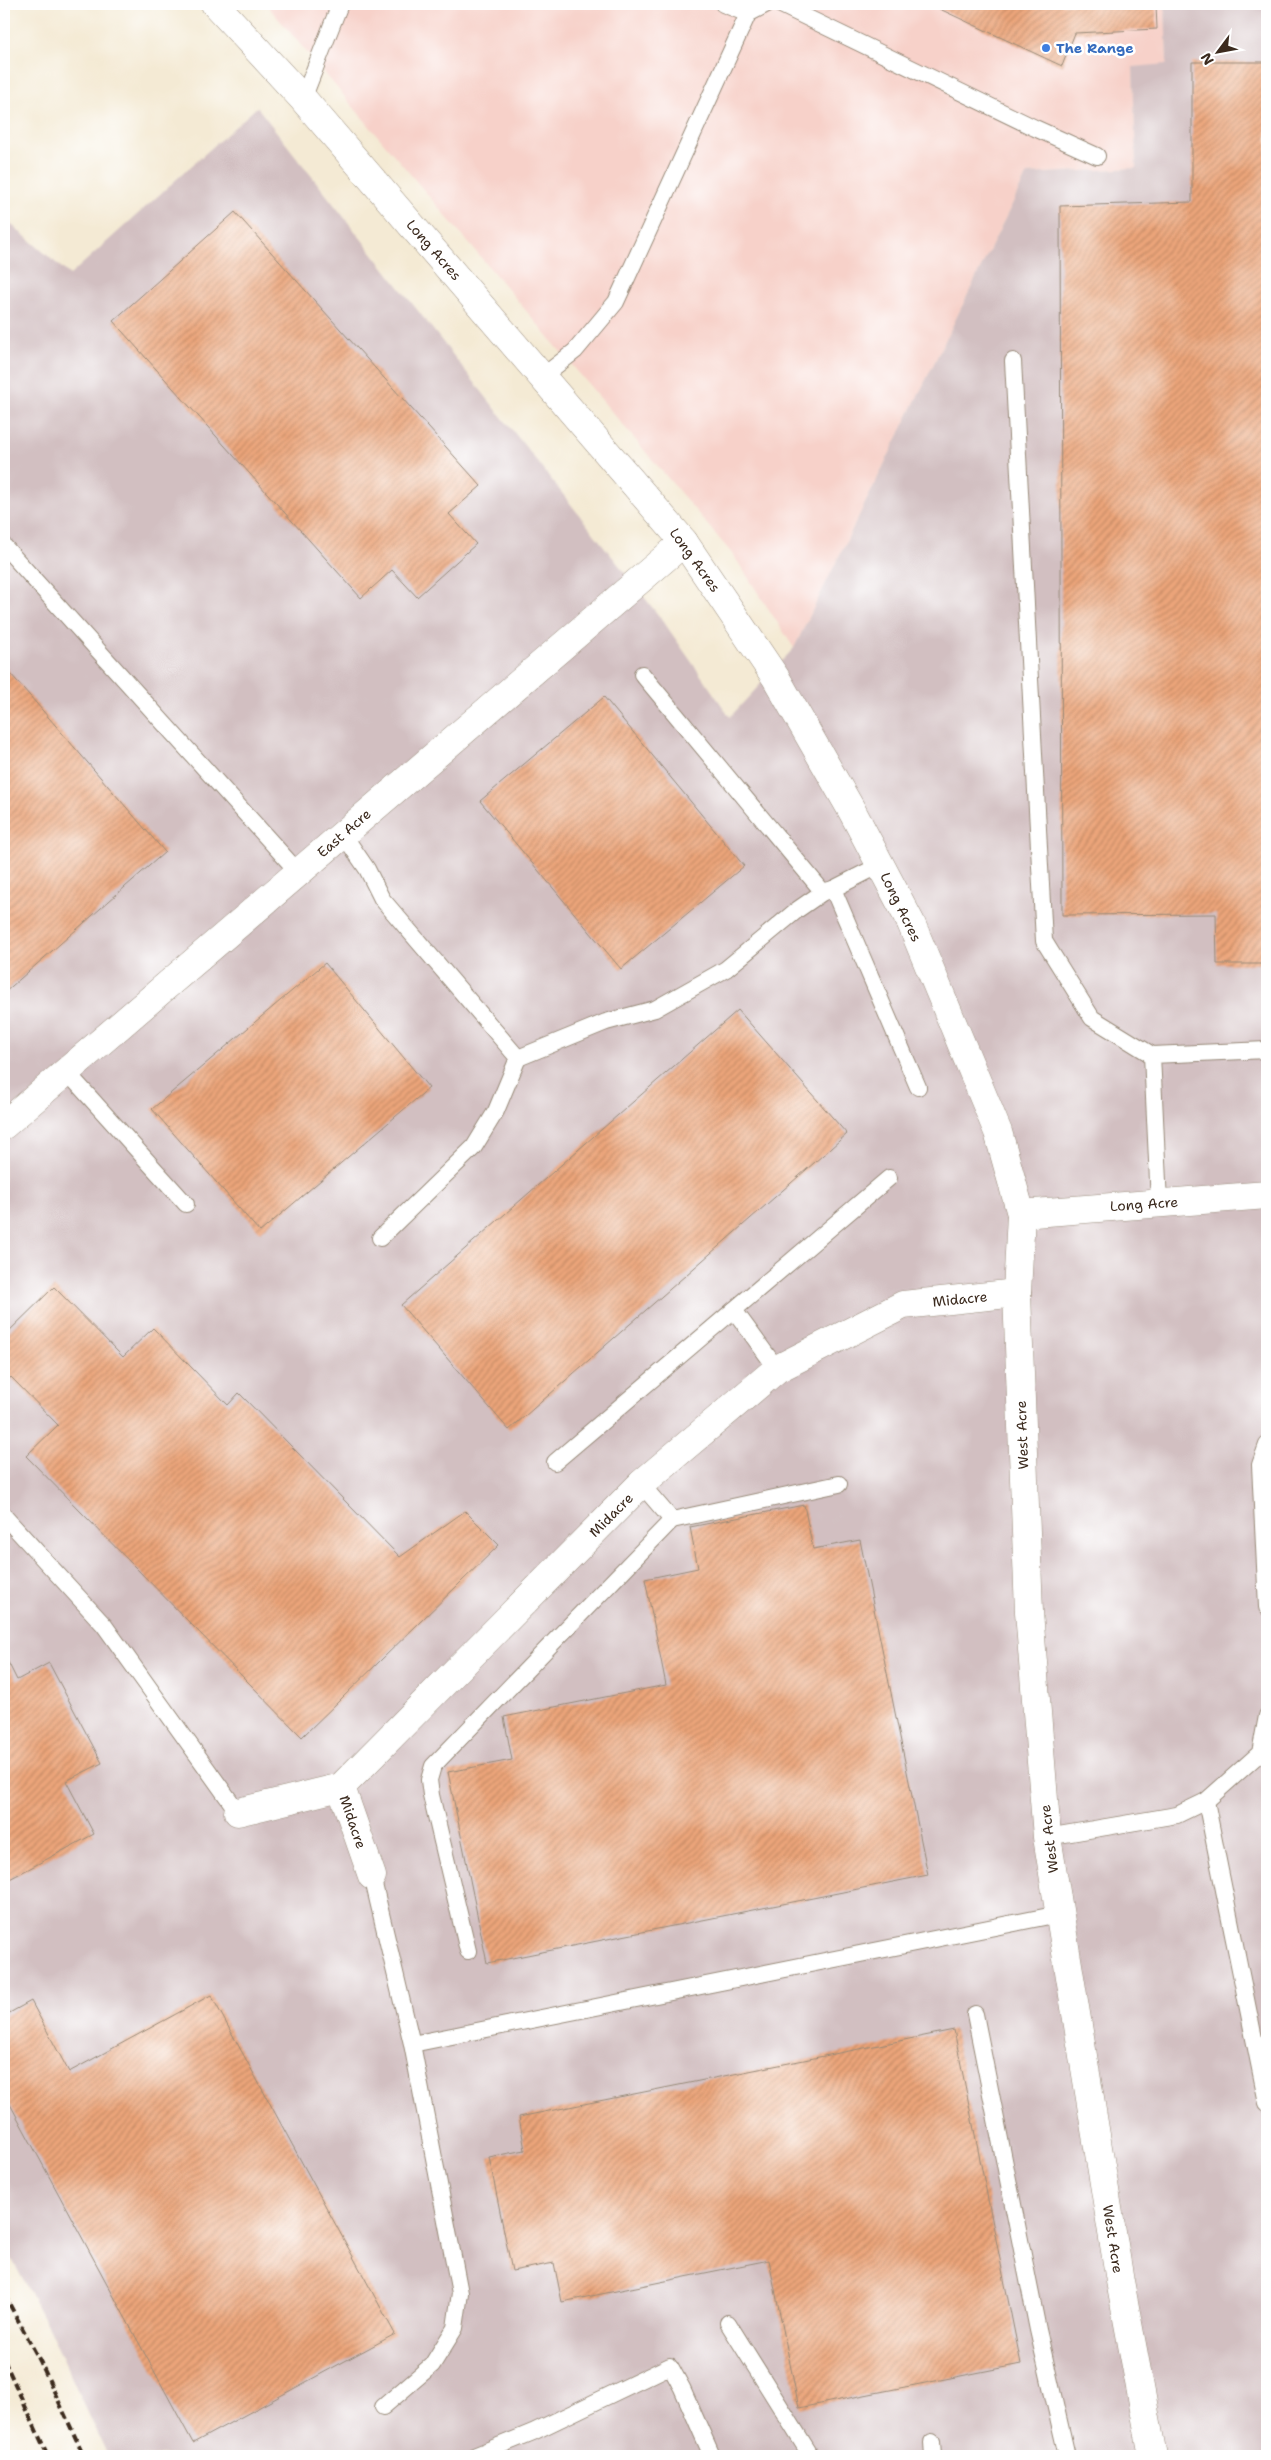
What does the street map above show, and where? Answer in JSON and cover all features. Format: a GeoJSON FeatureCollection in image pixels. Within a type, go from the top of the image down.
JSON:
{"type":"FeatureCollection","features":[{"type":"Feature","properties":{"kind":"street","name":"Long Acres"},"geometry":{"type":"LineString","coordinates":[[215,4],[303,99],[684,542],[776,678],[911,923],[991,1116],[1021,1214]]}},
{"type":"Feature","properties":{"kind":"street","name":"East Acre"},"geometry":{"type":"LineString","coordinates":[[4,1125],[684,542]]}},
{"type":"Feature","properties":{"kind":"street","name":"Long Acre"},"geometry":{"type":"LineString","coordinates":[[1021,1214],[1267,1195]]}},
{"type":"Feature","properties":{"kind":"street","name":"West Acre"},"geometry":{"type":"LineString","coordinates":[[1021,1214],[1017,1293],[1029,1612],[1047,1837],[1120,2281],[1153,2456]]}},
{"type":"Feature","properties":{"kind":"street","name":"Midacre"},"geometry":{"type":"LineString","coordinates":[[372,1876],[341,1787],[642,1484],[777,1370],[904,1305],[1017,1293]]}},
{"type":"Feature","properties":{"kind":"street"},"geometry":{"type":"LineString","coordinates":[[238,1812],[341,1787]]}},
{"type":"Feature","properties":{"kind":"lane"},"geometry":{"type":"LineString","coordinates":[[303,99],[340,4]]}},
{"type":"Feature","properties":{"kind":"lane"},"geometry":{"type":"LineString","coordinates":[[723,4],[748,14]]}},
{"type":"Feature","properties":{"kind":"lane"},"geometry":{"type":"LineString","coordinates":[[543,376],[575,351],[616,302],[748,14],[768,4]]}},
{"type":"Feature","properties":{"kind":"lane"},"geometry":{"type":"LineString","coordinates":[[779,4],[1034,128],[1097,156]]}},
{"type":"Feature","properties":{"kind":"lane"},"geometry":{"type":"LineString","coordinates":[[1014,361],[1044,941],[1092,1018],[1152,1055],[1267,1050]]}},
{"type":"Feature","properties":{"kind":"lane"},"geometry":{"type":"LineString","coordinates":[[4,546],[298,872]]}},
{"type":"Feature","properties":{"kind":"lane"},"geometry":{"type":"LineString","coordinates":[[642,674],[828,891],[918,1088]]}},
{"type":"Feature","properties":{"kind":"lane"},"geometry":{"type":"LineString","coordinates":[[343,834],[367,869],[382,899],[518,1058]]}},
{"type":"Feature","properties":{"kind":"lane"},"geometry":{"type":"LineString","coordinates":[[380,1238],[474,1147],[496,1111],[518,1058],[606,1022],[655,1009],[726,969],[797,910],[828,891],[880,865]]}},
{"type":"Feature","properties":{"kind":"lane"},"geometry":{"type":"LineString","coordinates":[[1152,1055],[1159,1203]]}},
{"type":"Feature","properties":{"kind":"lane"},"geometry":{"type":"LineString","coordinates":[[66,1071],[186,1204]]}},
{"type":"Feature","properties":{"kind":"lane"},"geometry":{"type":"LineString","coordinates":[[555,1462],[889,1178]]}},
{"type":"Feature","properties":{"kind":"lane"},"geometry":{"type":"LineString","coordinates":[[734,1310],[777,1370]]}},
{"type":"Feature","properties":{"kind":"lane"},"geometry":{"type":"LineString","coordinates":[[1267,1445],[1260,1465],[1267,1607]]}},
{"type":"Feature","properties":{"kind":"lane"},"geometry":{"type":"LineString","coordinates":[[642,1484],[672,1520]]}},
{"type":"Feature","properties":{"kind":"lane"},"geometry":{"type":"LineString","coordinates":[[468,1951],[428,1780],[434,1766],[672,1520],[839,1484]]}},
{"type":"Feature","properties":{"kind":"lane"},"geometry":{"type":"LineString","coordinates":[[4,1516],[104,1625],[238,1812]]}},
{"type":"Feature","properties":{"kind":"lane"},"geometry":{"type":"LineString","coordinates":[[1047,1837],[1178,1815],[1206,1801],[1260,1753],[1267,1716]]}},
{"type":"Feature","properties":{"kind":"lane"},"geometry":{"type":"LineString","coordinates":[[1206,1801],[1262,2047],[1267,2104]]}},
{"type":"Feature","properties":{"kind":"lane"},"geometry":{"type":"LineString","coordinates":[[372,1876],[412,2044],[460,2292],[455,2328],[432,2365],[383,2407]]}},
{"type":"Feature","properties":{"kind":"lane"},"geometry":{"type":"LineString","coordinates":[[412,2044],[1059,1914]]}},
{"type":"Feature","properties":{"kind":"lane"},"geometry":{"type":"LineString","coordinates":[[975,2014],[1038,2330],[1067,2456]]}},
{"type":"Feature","properties":{"kind":"lane"},"geometry":{"type":"LineString","coordinates":[[728,2324],[811,2456]]}},
{"type":"Feature","properties":{"kind":"lane"},"geometry":{"type":"LineString","coordinates":[[474,2456],[533,2432],[670,2366],[682,2388],[712,2456]]}},
{"type":"Feature","properties":{"kind":"shaded area"},"geometry":{"type":"Polygon","coordinates":[[[266,4],[1165,4],[1167,65],[1133,67],[1136,168],[1027,174],[794,648],[734,556],[266,4]]]}},
{"type":"Feature","properties":{"kind":"shaded area"},"geometry":{"type":"Polygon","coordinates":[[[1165,4],[1267,4],[1267,2456],[108,2456],[49,2329],[4,2244],[4,218],[70,275],[257,107],[663,621],[730,717],[794,648],[1027,174],[1136,168],[1133,67],[1167,64],[1165,4]]]}},
{"type":"Feature","properties":{"kind":"building","name":"The Range"},"geometry":{"type":"Polygon","coordinates":[[[929,4],[1156,4],[1157,29],[1075,33],[1062,66],[929,4]]]}},
{"type":"Feature","properties":{"kind":"building"},"geometry":{"type":"Polygon","coordinates":[[[1192,62],[1267,62],[1267,964],[1217,964],[1216,914],[1062,915],[1060,206],[1192,202],[1192,62]]]}},
{"type":"Feature","properties":{"kind":"building"},"geometry":{"type":"Polygon","coordinates":[[[235,212],[481,486],[449,514],[476,544],[417,597],[392,570],[361,598],[113,321],[235,212]]]}},
{"type":"Feature","properties":{"kind":"building"},"geometry":{"type":"Polygon","coordinates":[[[4,666],[165,852],[4,993],[4,666]]]}},
{"type":"Feature","properties":{"kind":"building"},"geometry":{"type":"Polygon","coordinates":[[[604,697],[744,866],[621,969],[480,801],[604,697]]]}},
{"type":"Feature","properties":{"kind":"building"},"geometry":{"type":"Polygon","coordinates":[[[325,963],[429,1088],[260,1232],[152,1109],[325,963]]]}},
{"type":"Feature","properties":{"kind":"building"},"geometry":{"type":"Polygon","coordinates":[[[738,1010],[847,1134],[509,1430],[401,1305],[738,1010]]]}},
{"type":"Feature","properties":{"kind":"building"},"geometry":{"type":"Polygon","coordinates":[[[54,1287],[123,1357],[153,1328],[228,1405],[239,1393],[400,1557],[465,1511],[499,1545],[302,1737],[26,1456],[58,1425],[11,1377],[4,1384],[4,1336],[54,1287]]]}},
{"type":"Feature","properties":{"kind":"building"},"geometry":{"type":"Polygon","coordinates":[[[804,1505],[813,1549],[860,1540],[928,1875],[487,1963],[448,1772],[512,1760],[504,1717],[666,1685],[645,1579],[698,1568],[690,1527],[804,1505]]]}},
{"type":"Feature","properties":{"kind":"building"},"geometry":{"type":"Polygon","coordinates":[[[4,1654],[17,1680],[49,1663],[102,1763],[66,1781],[94,1834],[4,1882],[4,1654]]]}},
{"type":"Feature","properties":{"kind":"building"},"geometry":{"type":"Polygon","coordinates":[[[211,1995],[395,2334],[193,2443],[4,2093],[4,2016],[31,2001],[69,2072],[211,1995]]]}},
{"type":"Feature","properties":{"kind":"building"},"geometry":{"type":"Polygon","coordinates":[[[954,2030],[1021,2364],[799,2408],[769,2260],[562,2302],[554,2263],[512,2271],[489,2157],[525,2150],[519,2117],[954,2030]]]}},
{"type":"Feature","properties":{"kind":"railway"},"geometry":{"type":"LineString","coordinates":[[4,2294],[40,2361],[84,2456]]}},
{"type":"Feature","properties":{"kind":"railway"},"geometry":{"type":"LineString","coordinates":[[4,2360],[48,2456]]}},
{"type":"Feature","properties":{"kind":"place","name":"The Range"},"geometry":{"type":"Point","coordinates":[1046,48]}}]}
